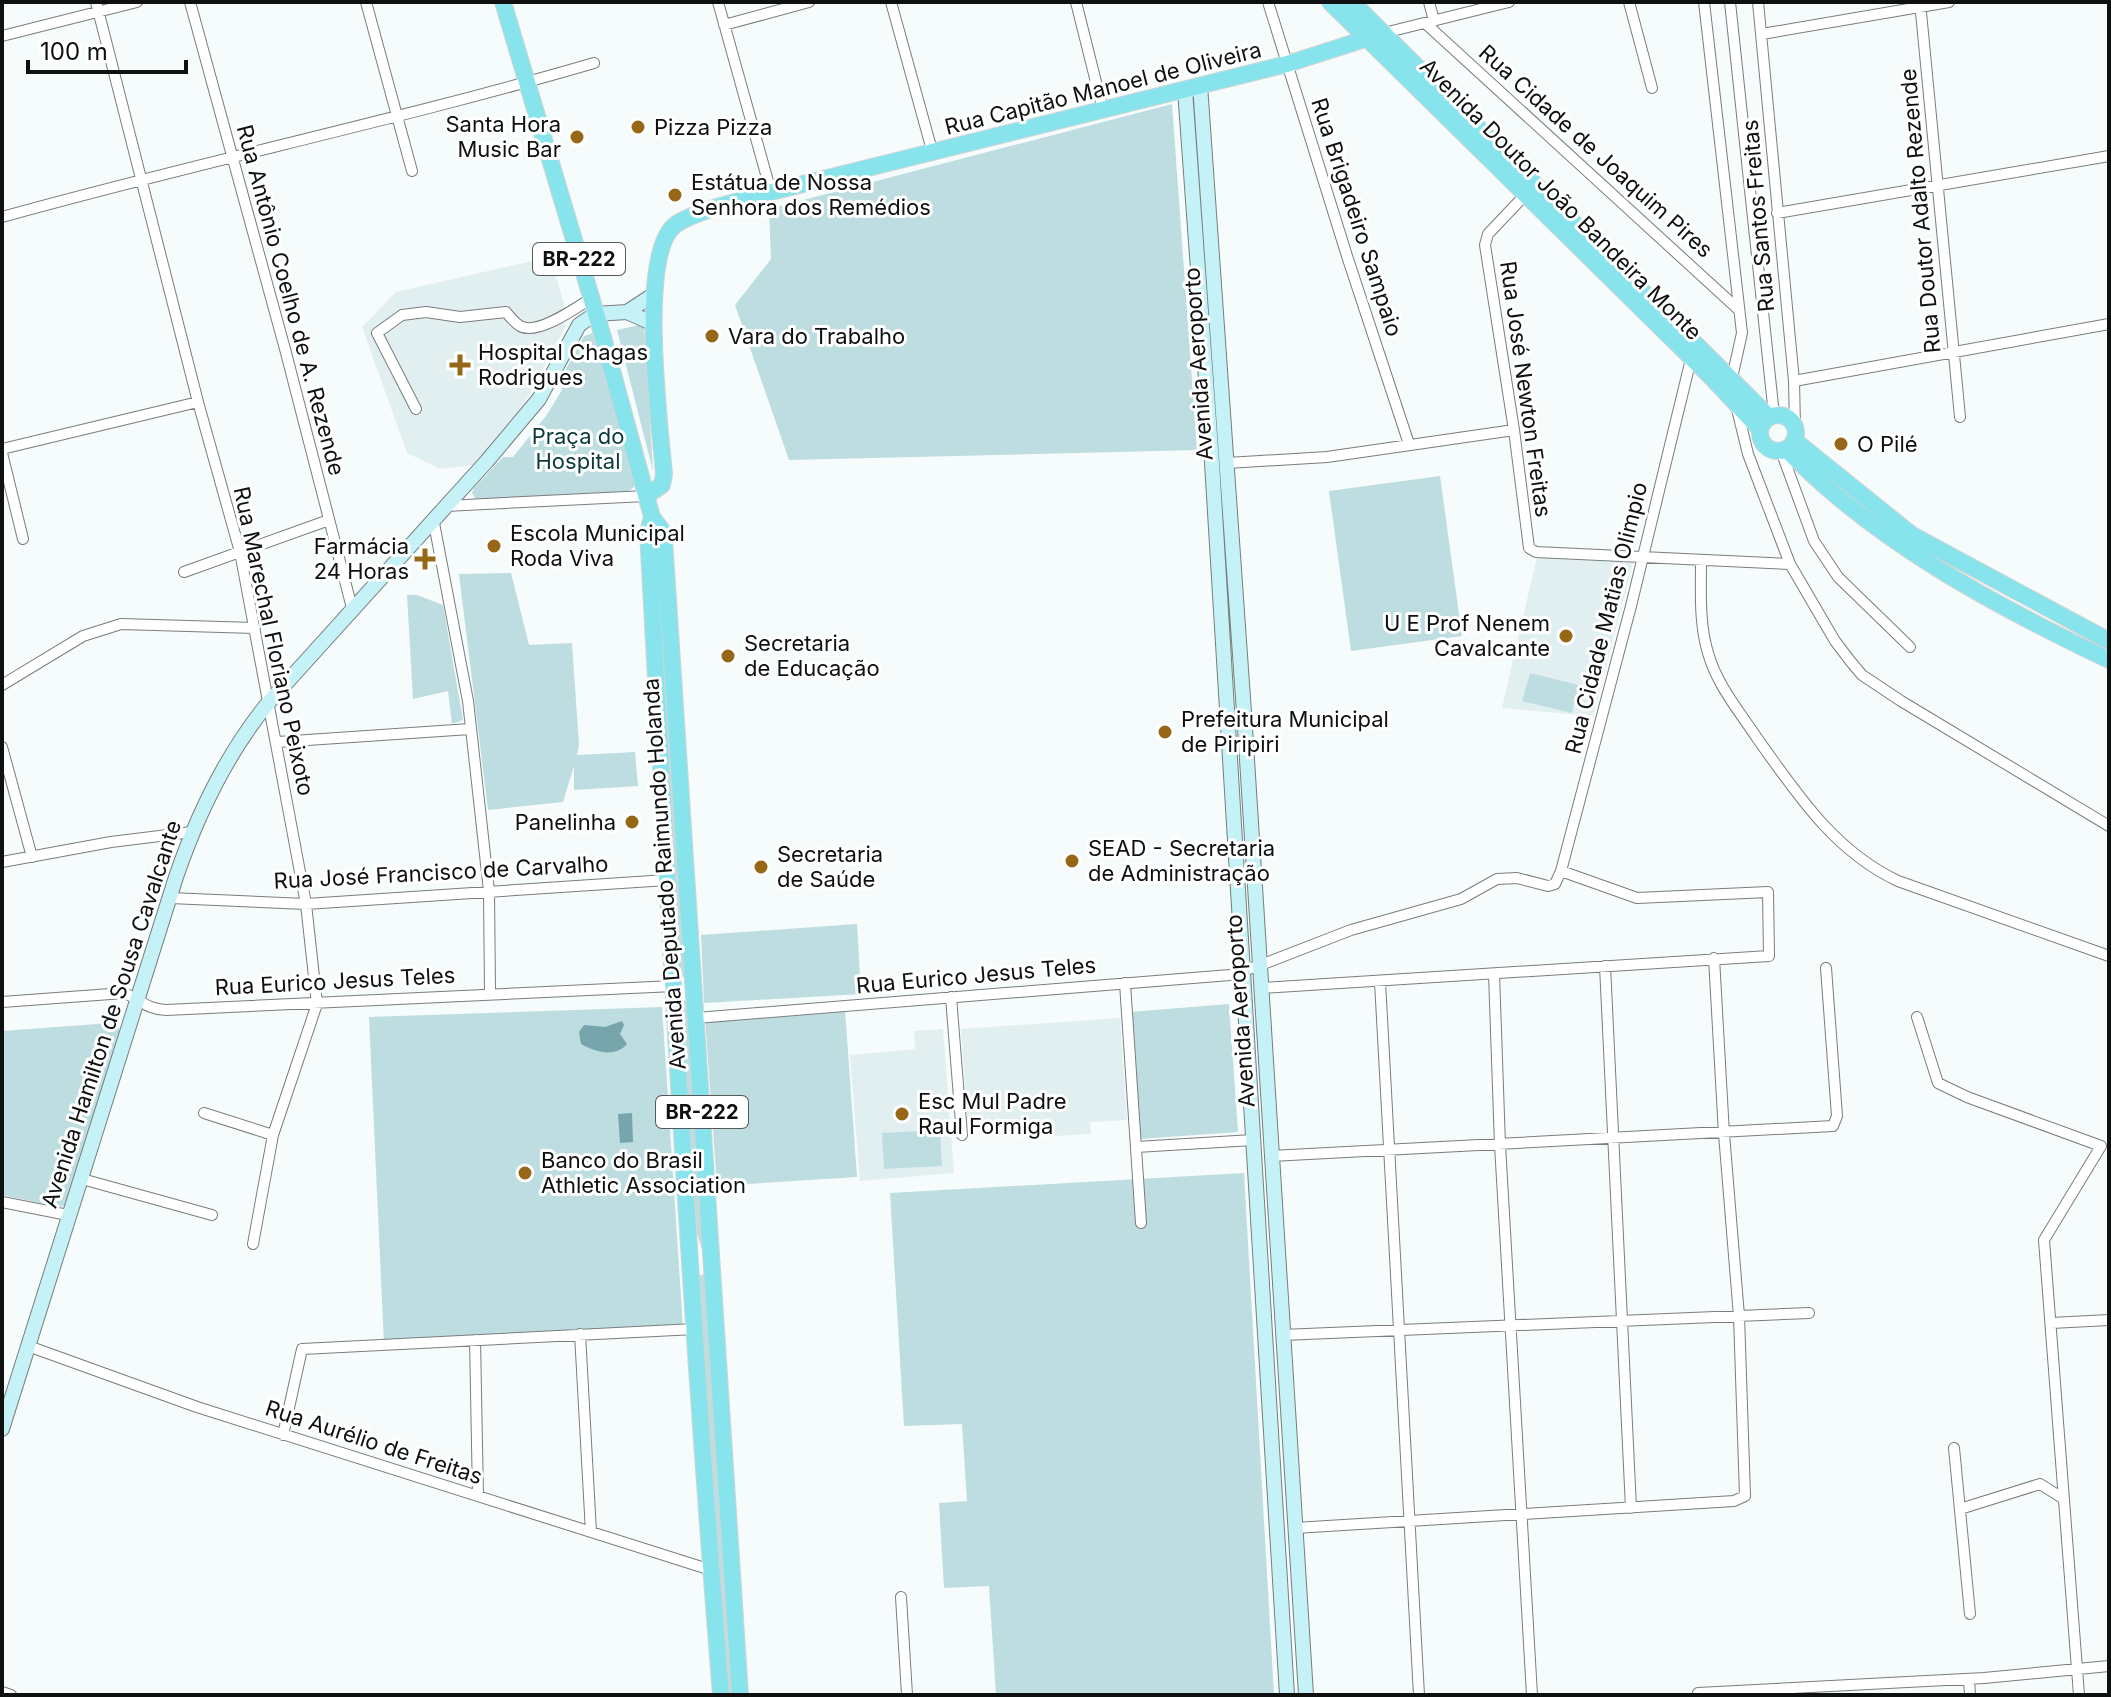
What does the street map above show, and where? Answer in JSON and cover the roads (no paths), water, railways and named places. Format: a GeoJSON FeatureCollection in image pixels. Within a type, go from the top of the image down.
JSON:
{"type":"FeatureCollection","features":[{"type":"Feature","properties":{"kind":"main road","name":"BR-222"},"geometry":{"type":"LineString","coordinates":[[503,2],[654,526]]}},
{"type":"Feature","properties":{"kind":"main road","name":"Avenida Doutor João Bandeira Monte"},"geometry":{"type":"LineString","coordinates":[[1330,2],[1376,36],[1732,378],[1767,421]]}},
{"type":"Feature","properties":{"kind":"main road","name":"Avenida Doutor João Bandeira Monte"},"geometry":{"type":"LineString","coordinates":[[1352,2],[1376,36],[1525,195],[1735,402],[1767,421]]}},
{"type":"Feature","properties":{"kind":"main road","name":"Rua Capitão Manoel de Oliveira"},"geometry":{"type":"LineString","coordinates":[[653,295],[662,246],[706,213],[771,192],[1287,64],[1376,36]]}},
{"type":"Feature","properties":{"kind":"main road"},"geometry":{"type":"LineString","coordinates":[[646,496],[662,485],[664,479],[653,295]]}},
{"type":"Feature","properties":{"kind":"main road"},"geometry":{"type":"LineString","coordinates":[[1789,442],[1771,450],[1763,444],[1767,421],[1784,416],[1789,442],[1817,479],[1894,541],[1965,584],[2109,660]]}},
{"type":"Feature","properties":{"kind":"main road"},"geometry":{"type":"LineString","coordinates":[[1789,442],[1912,535],[2109,641]]}},
{"type":"Feature","properties":{"kind":"main road","name":"Avenida Deputado Raimundo Holanda"},"geometry":{"type":"LineString","coordinates":[[654,526],[667,880],[721,1695]]}},
{"type":"Feature","properties":{"kind":"main road","name":"Avenida Deputado Raimundo Holanda"},"geometry":{"type":"LineString","coordinates":[[654,526],[666,565],[740,1695]]}},
{"type":"Feature","properties":{"kind":"main road"},"geometry":{"type":"LineString","coordinates":[[690,1259],[711,1260]]}},
{"type":"Feature","properties":{"kind":"street"},"geometry":{"type":"LineString","coordinates":[[2,36],[97,7],[137,2]]}},
{"type":"Feature","properties":{"kind":"street","name":"Rua Antônio Coelho de A. Rezende"},"geometry":{"type":"LineString","coordinates":[[190,2],[352,608]]}},
{"type":"Feature","properties":{"kind":"street"},"geometry":{"type":"LineString","coordinates":[[366,2],[412,171]]}},
{"type":"Feature","properties":{"kind":"street"},"geometry":{"type":"LineString","coordinates":[[718,2],[771,192]]}},
{"type":"Feature","properties":{"kind":"street"},"geometry":{"type":"LineString","coordinates":[[724,25],[809,2]]}},
{"type":"Feature","properties":{"kind":"street"},"geometry":{"type":"LineString","coordinates":[[891,2],[933,154]]}},
{"type":"Feature","properties":{"kind":"street"},"geometry":{"type":"LineString","coordinates":[[1076,2],[1103,110]]}},
{"type":"Feature","properties":{"kind":"street","name":"Rua Brigadeiro Sampaio"},"geometry":{"type":"LineString","coordinates":[[1268,2],[1409,444]]}},
{"type":"Feature","properties":{"kind":"street"},"geometry":{"type":"LineString","coordinates":[[1429,2],[1429,22]]}},
{"type":"Feature","properties":{"kind":"street","name":"Rua Capitão Manoel de Oliveira"},"geometry":{"type":"LineString","coordinates":[[1376,36],[1509,2]]}},
{"type":"Feature","properties":{"kind":"street"},"geometry":{"type":"LineString","coordinates":[[1629,2],[1652,88]]}},
{"type":"Feature","properties":{"kind":"street"},"geometry":{"type":"LineString","coordinates":[[1704,2],[1739,310],[1741,341],[1732,378]]}},
{"type":"Feature","properties":{"kind":"street"},"geometry":{"type":"LineString","coordinates":[[1730,2],[1767,421]]}},
{"type":"Feature","properties":{"kind":"street","name":"Rua Santos Freitas"},"geometry":{"type":"LineString","coordinates":[[1758,2],[1794,381],[1789,442],[1814,541],[1838,577],[1910,647]]}},
{"type":"Feature","properties":{"kind":"street"},"geometry":{"type":"LineString","coordinates":[[1762,34],[1920,4],[1949,2]]}},
{"type":"Feature","properties":{"kind":"street","name":"Rua Doutor Adalto Rezende"},"geometry":{"type":"LineString","coordinates":[[1920,4],[1960,417]]}},
{"type":"Feature","properties":{"kind":"street","name":"Rua Marechal Floriano Peixoto"},"geometry":{"type":"LineString","coordinates":[[97,7],[198,402],[240,552],[306,904],[317,1004],[273,1135],[253,1244]]}},
{"type":"Feature","properties":{"kind":"street","name":"Rua Cidade de Joaquim Pires"},"geometry":{"type":"LineString","coordinates":[[1429,22],[1739,310]]}},
{"type":"Feature","properties":{"kind":"street"},"geometry":{"type":"LineString","coordinates":[[2,217],[142,178],[398,116],[594,63]]}},
{"type":"Feature","properties":{"kind":"street","name":"Avenida Aeroporto"},"geometry":{"type":"LineString","coordinates":[[1193,87],[1227,463],[1306,1695]]}},
{"type":"Feature","properties":{"kind":"street","name":"Avenida Aeroporto"},"geometry":{"type":"LineString","coordinates":[[1193,87],[1213,477],[1287,1695]]}},
{"type":"Feature","properties":{"kind":"street"},"geometry":{"type":"LineString","coordinates":[[1777,213],[2109,156]]}},
{"type":"Feature","properties":{"kind":"street","name":"Rua José Newton Freitas"},"geometry":{"type":"LineString","coordinates":[[1525,195],[1488,234],[1485,245],[1529,544],[1531,550],[1536,552],[1643,558]]}},
{"type":"Feature","properties":{"kind":"street"},"geometry":{"type":"LineString","coordinates":[[627,312],[653,295]]}},
{"type":"Feature","properties":{"kind":"street"},"geometry":{"type":"LineString","coordinates":[[416,409],[377,333],[402,315],[426,312],[460,317],[506,312],[521,327],[528,328],[593,306],[627,312],[654,324]]}},
{"type":"Feature","properties":{"kind":"street","name":"Avenida Hamilton de Sousa Cavalcante"},"geometry":{"type":"LineString","coordinates":[[2,1429],[192,832],[224,765],[247,728],[269,702],[487,461],[539,399],[579,325],[593,306]]}},
{"type":"Feature","properties":{"kind":"street"},"geometry":{"type":"LineString","coordinates":[[1794,381],[2109,324]]}},
{"type":"Feature","properties":{"kind":"street","name":"Rua Cidade Matias Olimpio"},"geometry":{"type":"LineString","coordinates":[[1555,884],[1561,871],[1643,558],[1691,359]]}},
{"type":"Feature","properties":{"kind":"street"},"geometry":{"type":"LineString","coordinates":[[23,539],[2,451],[198,402]]}},
{"type":"Feature","properties":{"kind":"street"},"geometry":{"type":"LineString","coordinates":[[1735,402],[1748,454],[1790,564],[1835,641],[1862,675],[2109,826]]}},
{"type":"Feature","properties":{"kind":"street"},"geometry":{"type":"LineString","coordinates":[[1227,463],[1327,457],[1514,430]]}},
{"type":"Feature","properties":{"kind":"street"},"geometry":{"type":"LineString","coordinates":[[445,506],[646,496]]}},
{"type":"Feature","properties":{"kind":"street"},"geometry":{"type":"LineString","coordinates":[[433,518],[468,701],[489,891],[490,993]]}},
{"type":"Feature","properties":{"kind":"street"},"geometry":{"type":"LineString","coordinates":[[184,572],[329,520]]}},
{"type":"Feature","properties":{"kind":"street"},"geometry":{"type":"LineString","coordinates":[[1643,558],[1790,564]]}},
{"type":"Feature","properties":{"kind":"street"},"geometry":{"type":"LineString","coordinates":[[1701,561],[1703,635],[1716,675],[1809,811],[1834,836],[1880,873],[1898,881],[2109,956]]}},
{"type":"Feature","properties":{"kind":"street"},"geometry":{"type":"LineString","coordinates":[[2,685],[83,636],[121,624],[255,628]]}},
{"type":"Feature","properties":{"kind":"street"},"geometry":{"type":"LineString","coordinates":[[278,742],[470,729]]}},
{"type":"Feature","properties":{"kind":"street"},"geometry":{"type":"LineString","coordinates":[[2,747],[32,857]]}},
{"type":"Feature","properties":{"kind":"street"},"geometry":{"type":"LineString","coordinates":[[2,862],[111,842],[192,832]]}},
{"type":"Feature","properties":{"kind":"street"},"geometry":{"type":"LineString","coordinates":[[1261,988],[1769,956],[1768,892],[1637,898],[1561,871]]}},
{"type":"Feature","properties":{"kind":"street","name":"Rua Eurico Jesus Teles"},"geometry":{"type":"LineString","coordinates":[[696,1018],[1242,972],[1351,930],[1461,899],[1497,879],[1517,878],[1555,884]]}},
{"type":"Feature","properties":{"kind":"street","name":"Rua José Francisco de Carvalho"},"geometry":{"type":"LineString","coordinates":[[170,898],[306,904],[667,880]]}},
{"type":"Feature","properties":{"kind":"street"},"geometry":{"type":"LineString","coordinates":[[1295,1528],[1734,1501],[1746,1494],[1739,1316],[1714,958]]}},
{"type":"Feature","properties":{"kind":"street"},"geometry":{"type":"LineString","coordinates":[[1605,966],[1631,1508]]}},
{"type":"Feature","properties":{"kind":"street"},"geometry":{"type":"LineString","coordinates":[[1271,1156],[1825,1128],[1835,1124],[1837,1116],[1826,968]]}},
{"type":"Feature","properties":{"kind":"street"},"geometry":{"type":"LineString","coordinates":[[1494,974],[1500,1145],[1532,1695]]}},
{"type":"Feature","properties":{"kind":"street"},"geometry":{"type":"LineString","coordinates":[[1380,982],[1419,1695]]}},
{"type":"Feature","properties":{"kind":"street"},"geometry":{"type":"LineString","coordinates":[[1125,983],[1141,1223]]}},
{"type":"Feature","properties":{"kind":"street","name":"Rua Eurico Jesus Teles"},"geometry":{"type":"LineString","coordinates":[[2,1002],[113,993],[138,998],[154,1010],[674,986]]}},
{"type":"Feature","properties":{"kind":"street"},"geometry":{"type":"LineString","coordinates":[[951,997],[962,1135]]}},
{"type":"Feature","properties":{"kind":"street"},"geometry":{"type":"LineString","coordinates":[[1917,1017],[1938,1083],[1967,1097],[2103,1147],[2044,1240],[2079,1695]]}},
{"type":"Feature","properties":{"kind":"street"},"geometry":{"type":"LineString","coordinates":[[204,1113],[273,1135]]}},
{"type":"Feature","properties":{"kind":"street"},"geometry":{"type":"LineString","coordinates":[[1136,1147],[1253,1140]]}},
{"type":"Feature","properties":{"kind":"street"},"geometry":{"type":"LineString","coordinates":[[82,1179],[212,1215]]}},
{"type":"Feature","properties":{"kind":"street"},"geometry":{"type":"LineString","coordinates":[[2,1202],[68,1215]]}},
{"type":"Feature","properties":{"kind":"street"},"geometry":{"type":"LineString","coordinates":[[1282,1335],[1809,1313]]}},
{"type":"Feature","properties":{"kind":"street"},"geometry":{"type":"LineString","coordinates":[[2051,1323],[2109,1320]]}},
{"type":"Feature","properties":{"kind":"street"},"geometry":{"type":"LineString","coordinates":[[283,1435],[302,1349],[695,1329]]}},
{"type":"Feature","properties":{"kind":"street"},"geometry":{"type":"LineString","coordinates":[[580,1334],[591,1532]]}},
{"type":"Feature","properties":{"kind":"street"},"geometry":{"type":"LineString","coordinates":[[475,1340],[478,1496]]}},
{"type":"Feature","properties":{"kind":"street","name":"Rua Aurélio de Freitas"},"geometry":{"type":"LineString","coordinates":[[28,1346],[197,1407],[711,1570]]}},
{"type":"Feature","properties":{"kind":"street"},"geometry":{"type":"LineString","coordinates":[[1954,1448],[1970,1614]]}},
{"type":"Feature","properties":{"kind":"street"},"geometry":{"type":"LineString","coordinates":[[1960,1509],[2040,1484],[2064,1499]]}},
{"type":"Feature","properties":{"kind":"street"},"geometry":{"type":"LineString","coordinates":[[901,1597],[907,1695]]}},
{"type":"Feature","properties":{"kind":"street"},"geometry":{"type":"LineString","coordinates":[[1698,1693],[1854,1690],[2109,1666]]}},
{"type":"Feature","properties":{"kind":"street"},"geometry":{"type":"LineString","coordinates":[[1969,1679],[1970,1695]]}},
{"type":"Feature","properties":{"kind":"street"},"geometry":{"type":"LineString","coordinates":[[2,1692],[11,1695]]}},
{"type":"Feature","properties":{"kind":"place","name":"Pizza Pizza"},"geometry":{"type":"Point","coordinates":[638,127]}},
{"type":"Feature","properties":{"kind":"place","name":"Santa Hora Music Bar"},"geometry":{"type":"Point","coordinates":[577,137]}},
{"type":"Feature","properties":{"kind":"place","name":"Estátua de Nossa Senhora dos Remédios"},"geometry":{"type":"Point","coordinates":[675,195]}},
{"type":"Feature","properties":{"kind":"place","name":"Vara do Trabalho"},"geometry":{"type":"Point","coordinates":[712,336]}},
{"type":"Feature","properties":{"kind":"place","name":"Hospital Chagas Rodrigues"},"geometry":{"type":"Point","coordinates":[460,365]}},
{"type":"Feature","properties":{"kind":"place","name":"O Pilé"},"geometry":{"type":"Point","coordinates":[1841,444]}},
{"type":"Feature","properties":{"kind":"place","name":"Escola Municipal Roda Viva"},"geometry":{"type":"Point","coordinates":[494,546]}},
{"type":"Feature","properties":{"kind":"place","name":"Farmácia 24 Horas"},"geometry":{"type":"Point","coordinates":[425,559]}},
{"type":"Feature","properties":{"kind":"place","name":"U E Prof Nenem Cavalcante"},"geometry":{"type":"Point","coordinates":[1566,636]}},
{"type":"Feature","properties":{"kind":"place","name":"Secretaria de Educação"},"geometry":{"type":"Point","coordinates":[728,656]}},
{"type":"Feature","properties":{"kind":"place","name":"Prefeitura Municipal de Piripiri"},"geometry":{"type":"Point","coordinates":[1165,732]}},
{"type":"Feature","properties":{"kind":"place","name":"Panelinha"},"geometry":{"type":"Point","coordinates":[632,822]}},
{"type":"Feature","properties":{"kind":"place","name":"SEAD - Secretaria de Administração"},"geometry":{"type":"Point","coordinates":[1072,861]}},
{"type":"Feature","properties":{"kind":"place","name":"Secretaria de Saúde"},"geometry":{"type":"Point","coordinates":[761,867]}},
{"type":"Feature","properties":{"kind":"place","name":"Esc Mul Padre Raul Formiga"},"geometry":{"type":"Point","coordinates":[902,1114]}},
{"type":"Feature","properties":{"kind":"place","name":"Banco do Brasil Athletic Association"},"geometry":{"type":"Point","coordinates":[525,1173]}},
{"type":"Feature","properties":{"kind":"park label","name":"Praça do Hospital"},"geometry":{"type":"Point","coordinates":[578,448]}}]}
